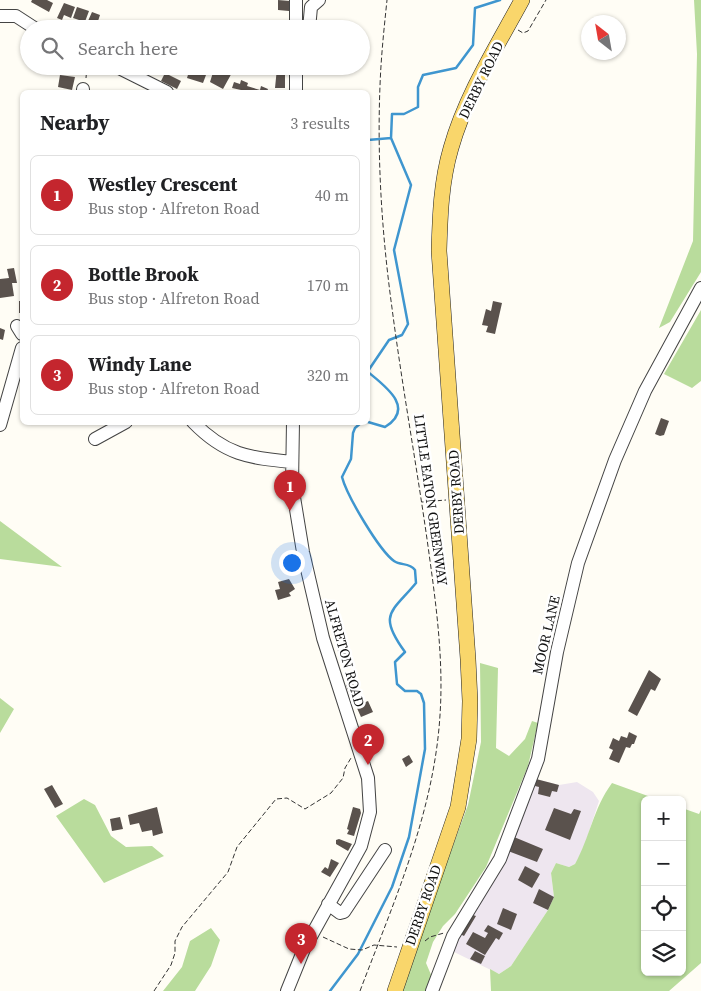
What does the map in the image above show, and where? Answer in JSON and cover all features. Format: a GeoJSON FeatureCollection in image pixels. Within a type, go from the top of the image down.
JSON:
{"type":"FeatureCollection","features":[{"type":"Feature","properties":{"kind":"main road","name":"DERBY ROAD"},"geometry":{"type":"LineString","coordinates":[[395,991],[458,807],[466,767],[470,701],[439,251],[440,206],[451,150],[460,121],[481,75],[522,0]]}},
{"type":"Feature","properties":{"kind":"street"},"geometry":{"type":"LineString","coordinates":[[296,0],[296,20]]}},
{"type":"Feature","properties":{"kind":"street"},"geometry":{"type":"LineString","coordinates":[[310,20],[311,7],[319,0]]}},
{"type":"Feature","properties":{"kind":"street"},"geometry":{"type":"LineString","coordinates":[[2,15],[16,16],[22,20]]}},
{"type":"Feature","properties":{"kind":"street"},"geometry":{"type":"LineString","coordinates":[[133,75],[163,90]]}},
{"type":"Feature","properties":{"kind":"street"},"geometry":{"type":"LineString","coordinates":[[296,75],[296,90]]}},
{"type":"Feature","properties":{"kind":"street","name":"MOOR LANE"},"geometry":{"type":"LineString","coordinates":[[432,991],[453,936],[500,859],[538,759],[557,652],[578,563],[615,460],[645,391],[701,288]]}},
{"type":"Feature","properties":{"kind":"street"},"geometry":{"type":"LineString","coordinates":[[3,428],[20,356]]}},
{"type":"Feature","properties":{"kind":"street"},"geometry":{"type":"LineString","coordinates":[[95,439],[121,425]]}},
{"type":"Feature","properties":{"kind":"street"},"geometry":{"type":"LineString","coordinates":[[196,425],[212,440],[248,458],[292,462]]}},
{"type":"Feature","properties":{"kind":"street","name":"ALFRETON ROAD"},"geometry":{"type":"LineString","coordinates":[[287,991],[313,932],[361,846],[368,826],[370,800],[368,778],[323,638],[296,515],[292,485],[293,425]]}},
{"type":"Feature","properties":{"kind":"street"},"geometry":{"type":"LineString","coordinates":[[328,904],[340,913],[344,912],[385,850]]}},
{"type":"Feature","properties":{"kind":"path","name":"LITTLE EATON GREENWAY"},"geometry":{"type":"LineString","coordinates":[[360,991],[422,826],[440,716],[442,672],[438,622],[422,502],[398,347],[384,238],[380,146],[380,84],[387,0]]}},
{"type":"Feature","properties":{"kind":"path"},"geometry":{"type":"LineString","coordinates":[[508,25],[523,33],[528,31],[546,0]]}},
{"type":"Feature","properties":{"kind":"path"},"geometry":{"type":"LineString","coordinates":[[83,90],[86,75]]}},
{"type":"Feature","properties":{"kind":"path"},"geometry":{"type":"LineString","coordinates":[[422,502],[457,500]]}},
{"type":"Feature","properties":{"kind":"path"},"geometry":{"type":"LineString","coordinates":[[154,991],[171,965],[175,953],[175,941],[182,927],[228,872],[237,847],[276,799],[286,798],[305,809],[315,805],[338,786],[343,778],[348,760],[354,754],[361,754]]}},
{"type":"Feature","properties":{"kind":"path"},"geometry":{"type":"LineString","coordinates":[[313,932],[349,949],[362,950],[367,946],[398,947]]}},
{"type":"Feature","properties":{"kind":"path"},"geometry":{"type":"LineString","coordinates":[[423,943],[430,937],[438,934]]}},
{"type":"Feature","properties":{"kind":"shaded area"},"geometry":{"type":"Polygon","coordinates":[[[536,779],[559,785],[577,782],[593,792],[599,801],[583,850],[575,864],[569,867],[556,863],[551,873],[554,897],[548,910],[511,966],[499,974],[452,951],[458,935],[500,870],[536,779]]]}},
{"type":"Feature","properties":{"kind":"green space"},"geometry":{"type":"Polygon","coordinates":[[[694,0],[701,0],[701,272],[670,322],[659,328],[693,241],[697,54],[694,0]]]}},
{"type":"Feature","properties":{"kind":"green space"},"geometry":{"type":"Polygon","coordinates":[[[701,310],[701,381],[692,388],[664,374],[701,310]]]}},
{"type":"Feature","properties":{"kind":"green space"},"geometry":{"type":"Polygon","coordinates":[[[0,521],[62,567],[0,559],[0,521]]]}},
{"type":"Feature","properties":{"kind":"green space"},"geometry":{"type":"Polygon","coordinates":[[[480,663],[498,668],[496,748],[509,756],[525,739],[532,721],[538,723],[528,766],[486,867],[455,914],[443,926],[433,942],[426,963],[432,977],[429,991],[399,991],[468,805],[481,742],[480,663]]]}},
{"type":"Feature","properties":{"kind":"green space"},"geometry":{"type":"Polygon","coordinates":[[[0,698],[14,709],[0,733],[0,698]]]}},
{"type":"Feature","properties":{"kind":"green space"},"geometry":{"type":"Polygon","coordinates":[[[612,783],[648,796],[641,796],[641,976],[686,976],[686,809],[699,814],[701,810],[701,963],[669,991],[491,991],[490,969],[499,974],[511,966],[548,910],[554,897],[551,873],[556,863],[569,867],[575,864],[612,783]]]}},
{"type":"Feature","properties":{"kind":"green space"},"geometry":{"type":"Polygon","coordinates":[[[84,799],[95,805],[111,836],[126,847],[152,846],[164,856],[104,883],[56,816],[84,799]]]}},
{"type":"Feature","properties":{"kind":"green space"},"geometry":{"type":"Polygon","coordinates":[[[211,928],[220,940],[211,966],[195,991],[163,991],[182,967],[190,941],[211,928]]]}},
{"type":"Feature","properties":{"kind":"building"},"geometry":{"type":"Polygon","coordinates":[[[32,0],[47,0],[53,3],[49,12],[31,2],[32,0]]]}},
{"type":"Feature","properties":{"kind":"building"},"geometry":{"type":"Polygon","coordinates":[[[278,0],[290,1],[289,11],[278,10],[278,0]]]}},
{"type":"Feature","properties":{"kind":"building"},"geometry":{"type":"Polygon","coordinates":[[[64,3],[75,7],[71,18],[64,15],[62,20],[57,18],[64,3]]]}},
{"type":"Feature","properties":{"kind":"building"},"geometry":{"type":"Polygon","coordinates":[[[77,7],[89,11],[86,20],[73,18],[77,7]]]}},
{"type":"Feature","properties":{"kind":"building"},"geometry":{"type":"Polygon","coordinates":[[[92,12],[100,15],[98,20],[88,20],[92,12]]]}},
{"type":"Feature","properties":{"kind":"building"},"geometry":{"type":"Polygon","coordinates":[[[60,75],[75,77],[72,90],[58,87],[60,75]]]}},
{"type":"Feature","properties":{"kind":"building"},"geometry":{"type":"Polygon","coordinates":[[[164,75],[169,75],[181,81],[177,89],[161,81],[164,75]]]}},
{"type":"Feature","properties":{"kind":"building"},"geometry":{"type":"Polygon","coordinates":[[[188,75],[206,75],[203,83],[187,78],[188,75]]]}},
{"type":"Feature","properties":{"kind":"building"},"geometry":{"type":"Polygon","coordinates":[[[212,75],[231,75],[223,89],[210,82],[212,75]]]}},
{"type":"Feature","properties":{"kind":"building"},"geometry":{"type":"Polygon","coordinates":[[[276,75],[285,75],[285,88],[275,88],[276,75]]]}},
{"type":"Feature","properties":{"kind":"building"},"geometry":{"type":"Polygon","coordinates":[[[241,80],[248,83],[247,86],[260,90],[232,88],[234,82],[240,84],[241,80]]]}},
{"type":"Feature","properties":{"kind":"building"},"geometry":{"type":"Polygon","coordinates":[[[261,86],[268,90],[260,90],[261,86]]]}},
{"type":"Feature","properties":{"kind":"building"},"geometry":{"type":"Polygon","coordinates":[[[14,268],[17,283],[12,283],[14,296],[0,298],[0,279],[9,278],[7,269],[14,268]]]}},
{"type":"Feature","properties":{"kind":"building"},"geometry":{"type":"Polygon","coordinates":[[[493,301],[502,303],[495,334],[486,332],[488,326],[482,325],[486,309],[491,311],[493,301]]]}},
{"type":"Feature","properties":{"kind":"building"},"geometry":{"type":"Polygon","coordinates":[[[0,328],[5,330],[3,340],[0,339],[0,328]]]}},
{"type":"Feature","properties":{"kind":"building"},"geometry":{"type":"Polygon","coordinates":[[[661,418],[669,421],[664,435],[660,436],[655,434],[661,418]]]}},
{"type":"Feature","properties":{"kind":"building"},"geometry":{"type":"Polygon","coordinates":[[[289,579],[295,589],[289,593],[291,596],[278,600],[275,590],[280,589],[278,582],[289,579]]]}},
{"type":"Feature","properties":{"kind":"building"},"geometry":{"type":"Polygon","coordinates":[[[342,640],[349,661],[342,664],[335,642],[342,640]]]}},
{"type":"Feature","properties":{"kind":"building"},"geometry":{"type":"Polygon","coordinates":[[[649,670],[661,679],[655,691],[651,689],[637,716],[628,711],[649,670]]]}},
{"type":"Feature","properties":{"kind":"building"},"geometry":{"type":"Polygon","coordinates":[[[353,683],[357,692],[350,695],[346,685],[353,683]]]}},
{"type":"Feature","properties":{"kind":"building"},"geometry":{"type":"Polygon","coordinates":[[[368,701],[373,712],[361,717],[356,706],[368,701]]]}},
{"type":"Feature","properties":{"kind":"building"},"geometry":{"type":"Polygon","coordinates":[[[629,732],[637,736],[634,744],[630,748],[626,747],[619,763],[609,759],[613,750],[609,748],[613,738],[619,741],[621,736],[627,738],[629,732]]]}},
{"type":"Feature","properties":{"kind":"building"},"geometry":{"type":"Polygon","coordinates":[[[409,755],[413,762],[406,767],[402,759],[409,755]]]}},
{"type":"Feature","properties":{"kind":"building"},"geometry":{"type":"Polygon","coordinates":[[[536,779],[559,785],[557,792],[552,791],[550,797],[538,794],[539,787],[535,786],[536,779]]]}},
{"type":"Feature","properties":{"kind":"building"},"geometry":{"type":"Polygon","coordinates":[[[52,785],[63,804],[55,808],[44,789],[52,785]]]}},
{"type":"Feature","properties":{"kind":"building"},"geometry":{"type":"Polygon","coordinates":[[[157,807],[163,833],[153,836],[152,830],[142,832],[139,823],[130,825],[128,815],[157,807]]]}},
{"type":"Feature","properties":{"kind":"building"},"geometry":{"type":"Polygon","coordinates":[[[353,807],[360,809],[361,813],[354,836],[347,834],[353,807]]]}},
{"type":"Feature","properties":{"kind":"building"},"geometry":{"type":"Polygon","coordinates":[[[554,808],[571,814],[574,809],[581,811],[570,840],[545,830],[554,808]]]}},
{"type":"Feature","properties":{"kind":"building"},"geometry":{"type":"Polygon","coordinates":[[[120,817],[123,829],[112,831],[110,819],[120,817]]]}},
{"type":"Feature","properties":{"kind":"building"},"geometry":{"type":"Polygon","coordinates":[[[514,837],[543,849],[537,862],[508,851],[514,837]]]}},
{"type":"Feature","properties":{"kind":"building"},"geometry":{"type":"Polygon","coordinates":[[[339,839],[352,844],[348,851],[336,844],[336,840],[339,839]]]}},
{"type":"Feature","properties":{"kind":"building"},"geometry":{"type":"Polygon","coordinates":[[[331,859],[339,863],[330,877],[321,872],[325,867],[328,869],[331,859]]]}},
{"type":"Feature","properties":{"kind":"building"},"geometry":{"type":"Polygon","coordinates":[[[525,866],[540,874],[532,888],[518,880],[525,866]]]}},
{"type":"Feature","properties":{"kind":"building"},"geometry":{"type":"Polygon","coordinates":[[[539,889],[554,897],[548,910],[533,903],[539,889]]]}},
{"type":"Feature","properties":{"kind":"building"},"geometry":{"type":"Polygon","coordinates":[[[503,908],[517,914],[511,930],[497,924],[503,908]]]}},
{"type":"Feature","properties":{"kind":"building"},"geometry":{"type":"Polygon","coordinates":[[[470,914],[476,916],[464,936],[458,933],[470,914]]]}},
{"type":"Feature","properties":{"kind":"building"},"geometry":{"type":"Polygon","coordinates":[[[488,925],[503,933],[499,940],[496,938],[485,955],[466,944],[473,932],[485,938],[488,933],[484,931],[488,925]]]}},
{"type":"Feature","properties":{"kind":"building"},"geometry":{"type":"Polygon","coordinates":[[[475,951],[485,956],[481,964],[470,959],[475,951]]]}},
{"type":"Feature","properties":{"kind":"waterway"},"geometry":{"type":"LineString","coordinates":[[370,368],[389,340],[402,335],[408,324],[394,250],[411,185],[391,138],[392,114],[404,114],[418,107],[418,87],[423,75],[456,68],[473,45],[475,8],[500,0]]}},
{"type":"Feature","properties":{"kind":"waterway"},"geometry":{"type":"LineString","coordinates":[[370,140],[391,138]]}},
{"type":"Feature","properties":{"kind":"waterway"},"geometry":{"type":"LineString","coordinates":[[370,374],[389,391],[398,405],[398,412],[394,420],[385,427],[370,423]]}},
{"type":"Feature","properties":{"kind":"waterway"},"geometry":{"type":"LineString","coordinates":[[330,991],[358,954],[392,887],[409,837],[425,749],[424,703],[421,694],[417,691],[405,691],[397,684],[395,662],[405,652],[396,639],[390,621],[391,614],[395,608],[416,583],[415,570],[410,566],[394,561],[380,546],[357,509],[342,477],[351,459],[353,433],[358,425]]}},
{"type":"Feature","properties":{"kind":"place","name":"Westley Crescent"},"geometry":{"type":"Point","coordinates":[290,511]}},
{"type":"Feature","properties":{"kind":"place","name":"Bottle Brook"},"geometry":{"type":"Point","coordinates":[368,765]}},
{"type":"Feature","properties":{"kind":"place","name":"Windy Lane"},"geometry":{"type":"Point","coordinates":[301,964]}}]}
